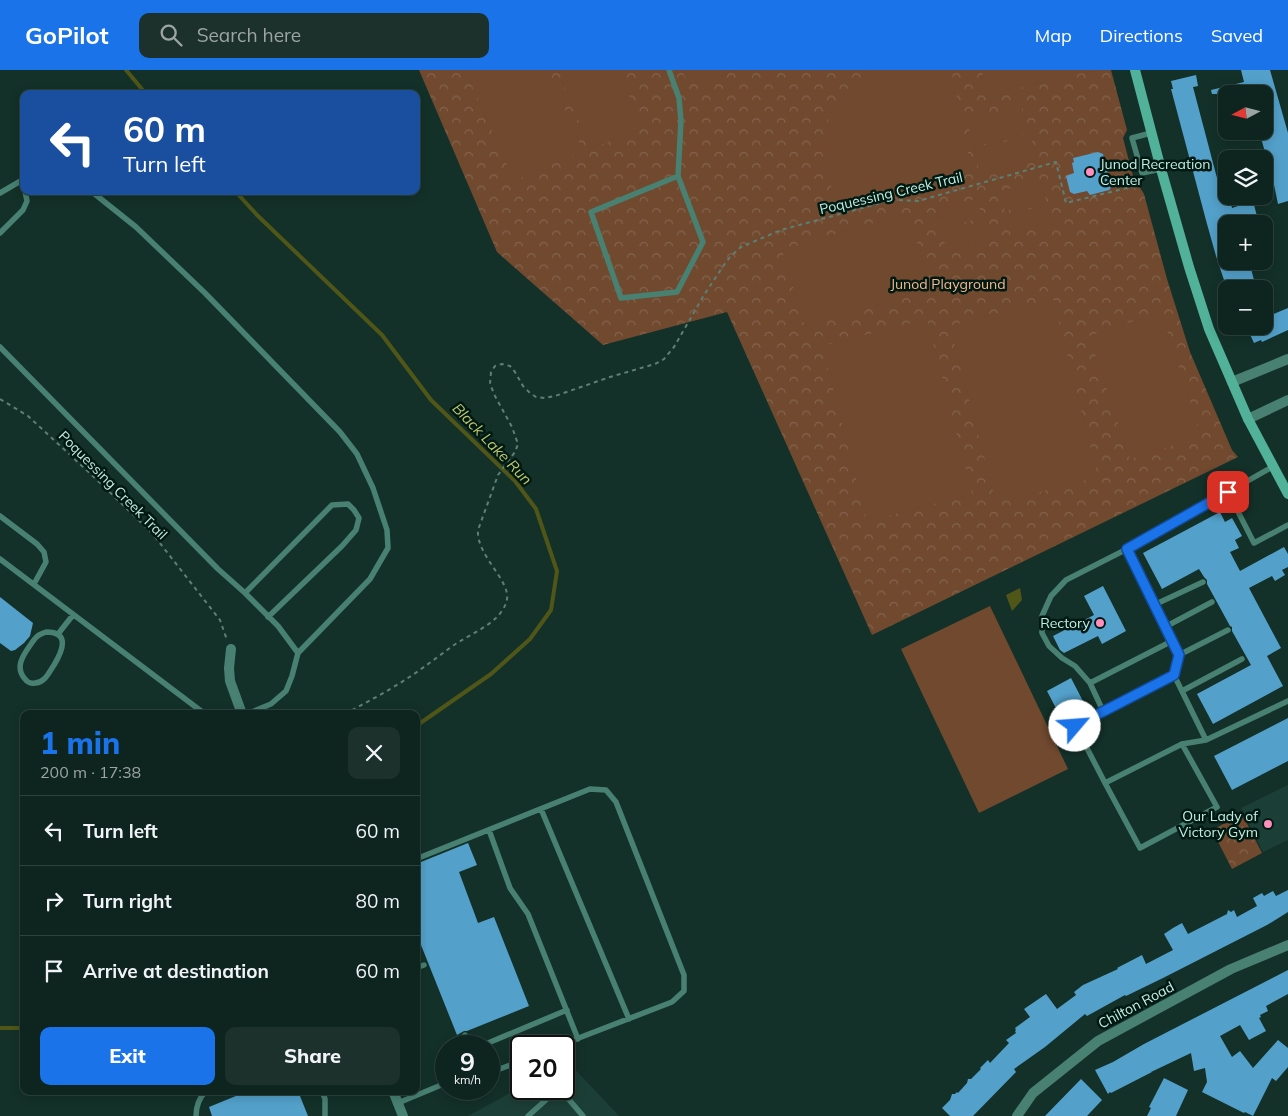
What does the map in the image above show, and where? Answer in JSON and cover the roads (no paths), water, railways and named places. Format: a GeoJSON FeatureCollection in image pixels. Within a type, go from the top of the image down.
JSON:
{"type":"FeatureCollection","features":[{"type":"Feature","properties":{"kind":"street"},"geometry":{"type":"LineString","coordinates":[[1135,70],[1161,170],[1206,320],[1248,419],[1288,494]]}},
{"type":"Feature","properties":{"kind":"street"},"geometry":{"type":"LineString","coordinates":[[1232,382],[1288,359]]}},
{"type":"Feature","properties":{"kind":"street"},"geometry":{"type":"LineString","coordinates":[[1248,419],[1288,400]]}},
{"type":"Feature","properties":{"kind":"street"},"geometry":{"type":"LineString","coordinates":[[231,649],[230,681],[241,710]]}},
{"type":"Feature","properties":{"kind":"street","name":"Chilton Road"},"geometry":{"type":"LineString","coordinates":[[1017,1116],[1033,1093],[1098,1041],[1231,969],[1288,945]]}},
{"type":"Feature","properties":{"kind":"street"},"geometry":{"type":"LineString","coordinates":[[395,1095],[403,1116]]}},
{"type":"Feature","properties":{"kind":"lane"},"geometry":{"type":"LineString","coordinates":[[669,70],[680,106],[678,176],[703,242],[677,292],[621,298],[592,212],[678,176]]}},
{"type":"Feature","properties":{"kind":"lane"},"geometry":{"type":"LineString","coordinates":[[1151,133],[1132,138],[1142,173],[1161,170]]}},
{"type":"Feature","properties":{"kind":"lane"},"geometry":{"type":"LineString","coordinates":[[0,193],[20,181]]}},
{"type":"Feature","properties":{"kind":"lane"},"geometry":{"type":"LineString","coordinates":[[0,233],[23,210],[27,201],[25,195]]}},
{"type":"Feature","properties":{"kind":"lane"},"geometry":{"type":"LineString","coordinates":[[96,195],[136,227],[205,293],[340,432],[357,454],[373,488],[387,530],[388,548],[370,579],[298,653],[286,691],[271,704],[257,710]]}},
{"type":"Feature","properties":{"kind":"lane"},"geometry":{"type":"LineString","coordinates":[[0,347],[218,569],[278,626],[298,653]]}},
{"type":"Feature","properties":{"kind":"lane"},"geometry":{"type":"LineString","coordinates":[[1103,711],[1090,683],[1075,666],[1062,658],[1049,646],[1042,633],[1042,616],[1051,596],[1066,580],[1127,549],[1274,466]]}},
{"type":"Feature","properties":{"kind":"lane"},"geometry":{"type":"LineString","coordinates":[[1228,492],[1254,543],[1288,525]]}},
{"type":"Feature","properties":{"kind":"lane"},"geometry":{"type":"LineString","coordinates":[[245,593],[332,505],[348,504],[354,510],[359,518],[356,530],[342,546],[268,617]]}},
{"type":"Feature","properties":{"kind":"lane"},"geometry":{"type":"LineString","coordinates":[[0,516],[37,544],[44,552],[46,562],[34,584]]}},
{"type":"Feature","properties":{"kind":"lane"},"geometry":{"type":"LineString","coordinates":[[1127,549],[1179,655],[1174,675],[1206,740]]}},
{"type":"Feature","properties":{"kind":"lane"},"geometry":{"type":"LineString","coordinates":[[0,559],[199,710]]}},
{"type":"Feature","properties":{"kind":"lane"},"geometry":{"type":"LineString","coordinates":[[1154,605],[1202,582]]}},
{"type":"Feature","properties":{"kind":"lane"},"geometry":{"type":"LineString","coordinates":[[1165,627],[1212,602]]}},
{"type":"Feature","properties":{"kind":"lane"},"geometry":{"type":"LineString","coordinates":[[58,634],[73,614]]}},
{"type":"Feature","properties":{"kind":"lane"},"geometry":{"type":"LineString","coordinates":[[1179,655],[1228,630]]}},
{"type":"Feature","properties":{"kind":"lane"},"geometry":{"type":"LineString","coordinates":[[46,632],[58,634],[61,637],[61,653],[44,680],[36,684],[29,683],[23,678],[20,668],[21,658],[37,636],[46,632]]}},
{"type":"Feature","properties":{"kind":"lane"},"geometry":{"type":"LineString","coordinates":[[1090,683],[1172,641]]}},
{"type":"Feature","properties":{"kind":"lane"},"geometry":{"type":"LineString","coordinates":[[1182,691],[1242,659]]}},
{"type":"Feature","properties":{"kind":"lane"},"geometry":{"type":"LineString","coordinates":[[1174,675],[1075,726],[1140,848],[1217,807],[1182,744]]}},
{"type":"Feature","properties":{"kind":"lane"},"geometry":{"type":"LineString","coordinates":[[1105,783],[1182,744],[1206,740],[1288,701]]}},
{"type":"Feature","properties":{"kind":"lane"},"geometry":{"type":"LineString","coordinates":[[420,857],[590,789],[606,790],[616,802],[684,975],[684,991],[672,1002],[575,1040]]}},
{"type":"Feature","properties":{"kind":"lane"},"geometry":{"type":"LineString","coordinates":[[541,809],[629,1019]]}},
{"type":"Feature","properties":{"kind":"lane"},"geometry":{"type":"LineString","coordinates":[[489,830],[510,888],[528,914],[578,1039]]}},
{"type":"Feature","properties":{"kind":"lane"},"geometry":{"type":"LineString","coordinates":[[420,966],[424,965]]}},
{"type":"Feature","properties":{"kind":"lane"},"geometry":{"type":"LineString","coordinates":[[500,1038],[567,1010]]}},
{"type":"Feature","properties":{"kind":"lane"},"geometry":{"type":"LineString","coordinates":[[420,1094],[435,1088]]}},
{"type":"Feature","properties":{"kind":"lane"},"geometry":{"type":"LineString","coordinates":[[196,1116],[196,1106],[202,1095]]}},
{"type":"Feature","properties":{"kind":"lane"},"geometry":{"type":"LineString","coordinates":[[324,1095],[325,1116]]}},
{"type":"Feature","properties":{"kind":"lane"},"geometry":{"type":"LineString","coordinates":[[398,1103],[417,1095]]}},
{"type":"Feature","properties":{"kind":"lane"},"geometry":{"type":"LineString","coordinates":[[528,1116],[546,1100]]}},
{"type":"Feature","properties":{"kind":"lane"},"geometry":{"type":"LineString","coordinates":[[569,1100],[584,1116]]}},
{"type":"Feature","properties":{"kind":"waterway","name":"Black Lake Run"},"geometry":{"type":"LineString","coordinates":[[126,70],[143,90]]}},
{"type":"Feature","properties":{"kind":"waterway","name":"Black Lake Run"},"geometry":{"type":"LineString","coordinates":[[239,195],[382,335],[431,400],[515,481],[536,509],[557,571],[551,610],[530,639],[491,674],[420,723]]}},
{"type":"Feature","properties":{"kind":"waterway","name":"Black Lake Run"},"geometry":{"type":"LineString","coordinates":[[0,1028],[20,1028]]}},
{"type":"Feature","properties":{"kind":"place","name":"Junod Recreation Center"},"geometry":{"type":"Point","coordinates":[1090,172]}},
{"type":"Feature","properties":{"kind":"place","name":"Rectory"},"geometry":{"type":"Point","coordinates":[1100,623]}},
{"type":"Feature","properties":{"kind":"place","name":"Our Lady of Victory Gym"},"geometry":{"type":"Point","coordinates":[1268,824]}},
{"type":"Feature","properties":{"kind":"park label","name":"Junod Playground"},"geometry":{"type":"Point","coordinates":[948,284]}}]}
